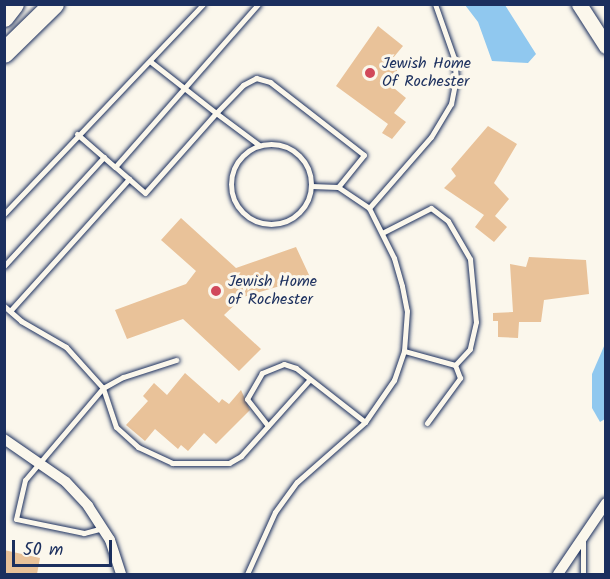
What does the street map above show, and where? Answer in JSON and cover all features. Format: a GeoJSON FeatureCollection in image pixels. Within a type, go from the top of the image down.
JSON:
{"type":"FeatureCollection","features":[{"type":"Feature","properties":{"kind":"highway"},"geometry":{"type":"LineString","coordinates":[[4,17],[14,4]]}},
{"type":"Feature","properties":{"kind":"highway"},"geometry":{"type":"LineString","coordinates":[[4,53],[54,4]]}},
{"type":"Feature","properties":{"kind":"main road"},"geometry":{"type":"LineString","coordinates":[[579,4],[606,46]]}},
{"type":"Feature","properties":{"kind":"street"},"geometry":{"type":"LineString","coordinates":[[4,439],[41,463],[78,495],[103,528],[121,574]]}},
{"type":"Feature","properties":{"kind":"street"},"geometry":{"type":"LineString","coordinates":[[558,574],[606,503]]}},
{"type":"Feature","properties":{"kind":"lane"},"geometry":{"type":"LineString","coordinates":[[4,214],[77,134],[151,62],[203,4]]}},
{"type":"Feature","properties":{"kind":"lane"},"geometry":{"type":"LineString","coordinates":[[115,167],[258,4]]}},
{"type":"Feature","properties":{"kind":"lane"},"geometry":{"type":"LineString","coordinates":[[369,208],[431,137],[451,104],[456,79],[454,58],[435,4]]}},
{"type":"Feature","properties":{"kind":"lane"},"geometry":{"type":"LineString","coordinates":[[151,62],[182,90],[259,145],[278,145],[296,152],[305,161],[312,186],[302,210],[291,219],[265,224],[252,219],[234,200],[231,187],[238,161],[259,145]]}},
{"type":"Feature","properties":{"kind":"lane"},"geometry":{"type":"LineString","coordinates":[[77,134],[145,193],[243,85],[256,78],[270,82],[364,155],[338,187]]}},
{"type":"Feature","properties":{"kind":"lane"},"geometry":{"type":"LineString","coordinates":[[4,266],[104,157]]}},
{"type":"Feature","properties":{"kind":"lane"},"geometry":{"type":"LineString","coordinates":[[10,311],[129,179]]}},
{"type":"Feature","properties":{"kind":"lane"},"geometry":{"type":"LineString","coordinates":[[247,574],[275,512],[297,482],[364,422],[394,380],[404,351],[406,312],[402,286],[382,233],[369,208],[338,187],[312,186]]}},
{"type":"Feature","properties":{"kind":"lane"},"geometry":{"type":"LineString","coordinates":[[382,233],[432,208],[448,222],[470,259],[476,322],[470,349],[455,365]]}},
{"type":"Feature","properties":{"kind":"lane"},"geometry":{"type":"LineString","coordinates":[[4,306],[66,347],[103,388],[116,427],[138,447],[172,463],[229,463],[241,456],[310,379]]}},
{"type":"Feature","properties":{"kind":"lane"},"geometry":{"type":"LineString","coordinates":[[404,351],[455,365]]}},
{"type":"Feature","properties":{"kind":"lane"},"geometry":{"type":"LineString","coordinates":[[103,528],[84,533],[16,519],[25,480],[103,388],[123,377],[176,360]]}},
{"type":"Feature","properties":{"kind":"lane"},"geometry":{"type":"LineString","coordinates":[[268,426],[247,399],[262,374],[284,364],[310,379],[364,422]]}},
{"type":"Feature","properties":{"kind":"lane"},"geometry":{"type":"LineString","coordinates":[[427,423],[460,378],[455,365]]}},
{"type":"Feature","properties":{"kind":"lane"},"geometry":{"type":"LineString","coordinates":[[583,537],[583,574]]}},
{"type":"Feature","properties":{"kind":"water"},"geometry":{"type":"Polygon","coordinates":[[[465,5],[505,5],[536,54],[528,63],[492,61],[478,22],[465,5]]]}},
{"type":"Feature","properties":{"kind":"water"},"geometry":{"type":"Polygon","coordinates":[[[605,344],[605,419],[600,422],[592,408],[592,374],[605,344]]]}},
{"type":"Feature","properties":{"kind":"building","name":"Jewish Home Of Rochester"},"geometry":{"type":"Polygon","coordinates":[[[378,26],[403,46],[393,58],[402,63],[389,84],[406,98],[394,113],[406,122],[392,139],[382,133],[388,124],[336,86],[378,26]]]}},
{"type":"Feature","properties":{"kind":"building","name":"Jewish Home of Rochester"},"geometry":{"type":"Polygon","coordinates":[[[488,126],[517,144],[494,183],[509,199],[495,216],[507,227],[494,242],[475,227],[484,215],[444,188],[456,176],[451,169],[488,126]]]}},
{"type":"Feature","properties":{"kind":"building","name":"Jewish Home of Rochester"},"geometry":{"type":"Polygon","coordinates":[[[181,218],[236,268],[296,247],[310,277],[243,297],[224,315],[261,349],[239,371],[183,319],[127,339],[115,310],[186,284],[196,271],[161,240],[181,218]]]}},
{"type":"Feature","properties":{"kind":"building"},"geometry":{"type":"Polygon","coordinates":[[[529,257],[586,260],[589,294],[544,300],[541,322],[519,322],[518,338],[498,337],[498,321],[493,321],[493,313],[513,312],[510,264],[526,267],[529,257]]]}},
{"type":"Feature","properties":{"kind":"building"},"geometry":{"type":"Polygon","coordinates":[[[185,373],[219,403],[222,399],[229,404],[241,390],[250,410],[216,444],[204,433],[188,451],[181,445],[178,449],[155,429],[145,441],[126,425],[148,401],[143,396],[154,383],[167,395],[185,373]]]}},
{"type":"Feature","properties":{"kind":"building"},"geometry":{"type":"Polygon","coordinates":[[[4,550],[40,558],[37,574],[4,574],[4,550]]]}},
{"type":"Feature","properties":{"kind":"place","name":"Jewish Home Of Rochester"},"geometry":{"type":"Point","coordinates":[370,73]}},
{"type":"Feature","properties":{"kind":"place","name":"Jewish Home of Rochester"},"geometry":{"type":"Point","coordinates":[216,291]}}]}
